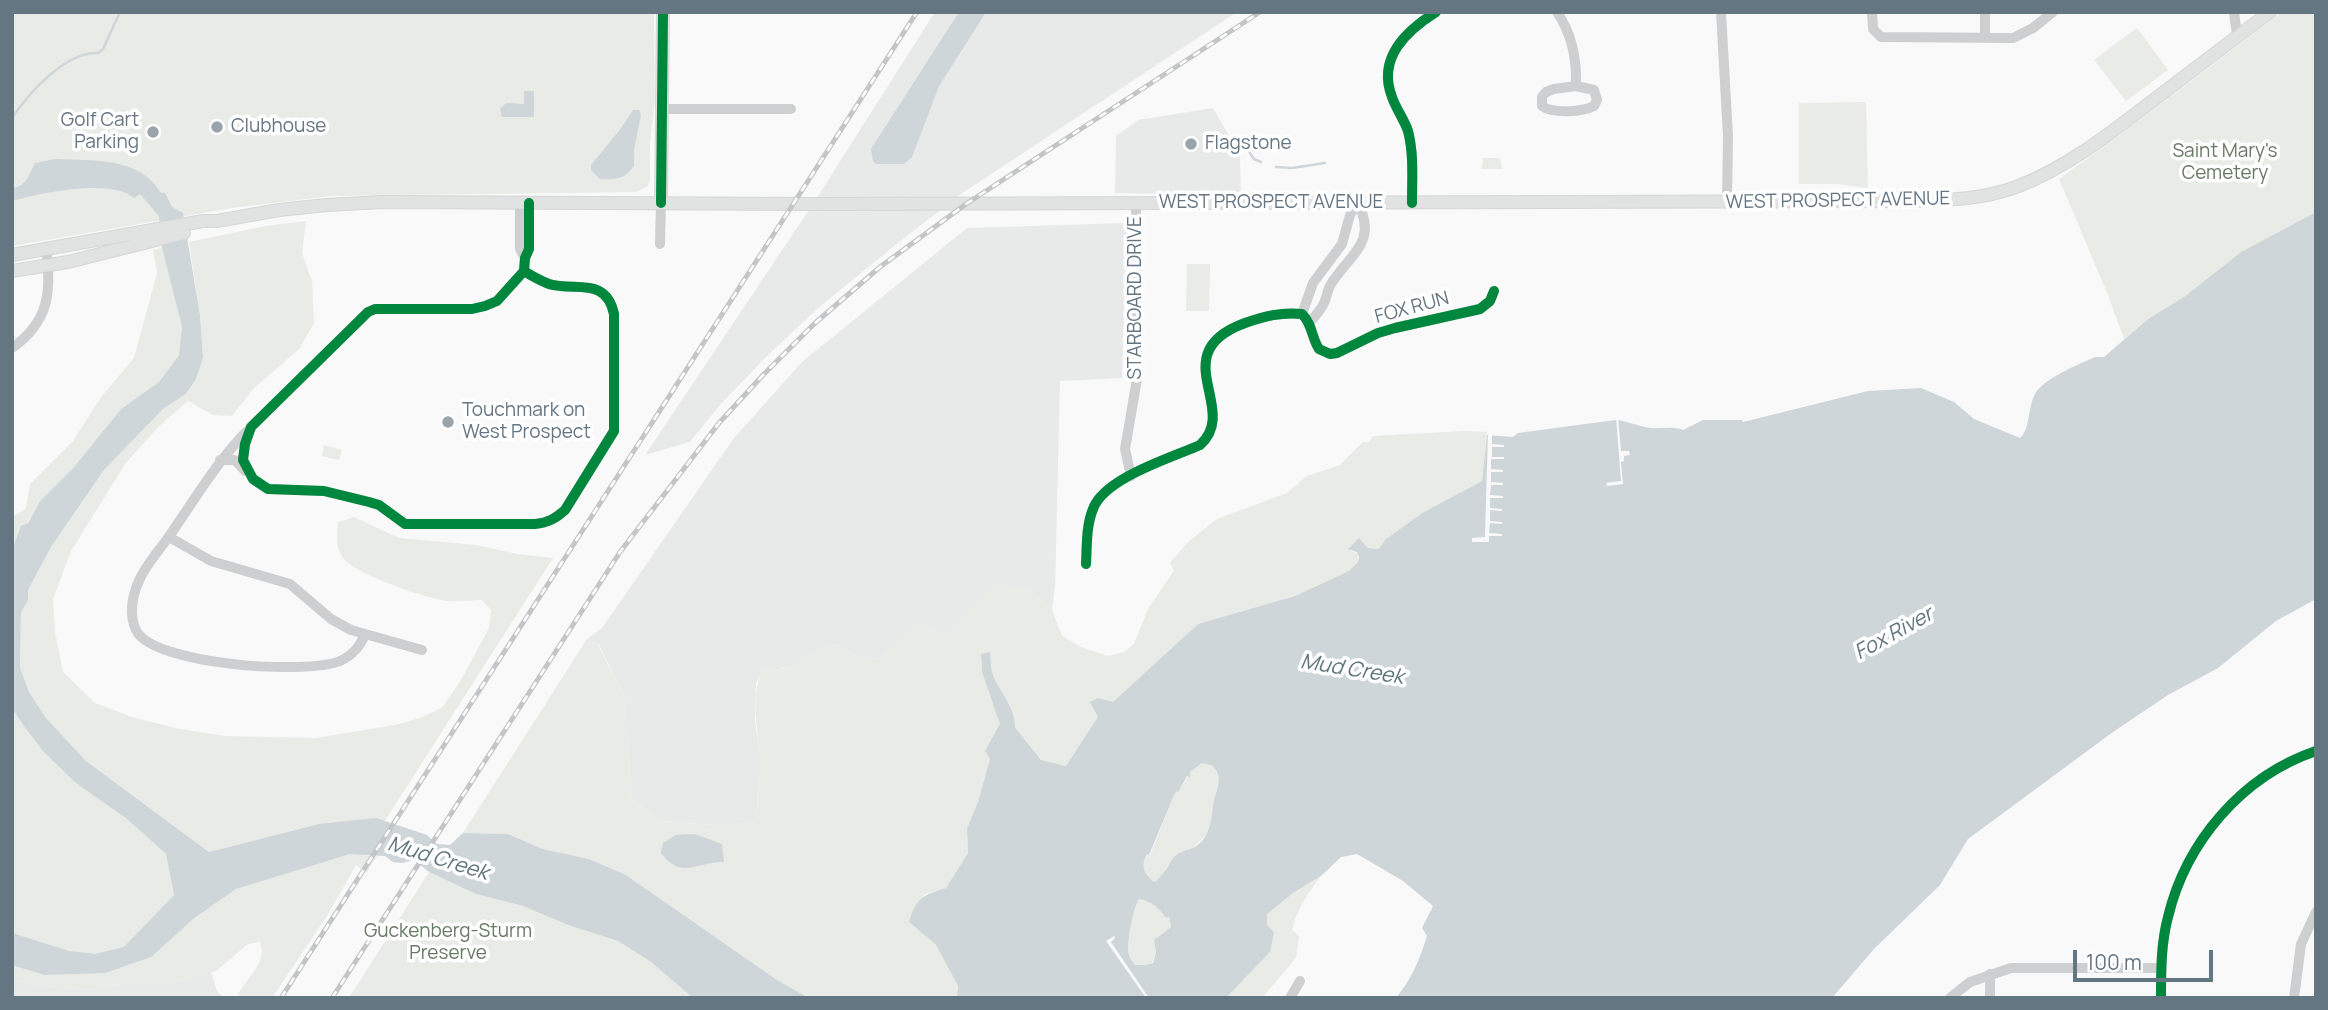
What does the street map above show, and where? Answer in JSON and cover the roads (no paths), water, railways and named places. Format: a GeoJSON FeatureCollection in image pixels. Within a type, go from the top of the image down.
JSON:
{"type":"FeatureCollection","features":[{"type":"Feature","properties":{"kind":"main road"},"geometry":{"type":"LineString","coordinates":[[661,203],[663,12]]}},
{"type":"Feature","properties":{"kind":"main road","name":"WEST PROSPECT AVENUE"},"geometry":{"type":"LineString","coordinates":[[12,255],[157,234],[279,210],[346,203],[432,201],[525,204],[1136,204],[1957,200],[1983,197],[2015,187],[2042,176],[2069,160],[2270,12]]}},
{"type":"Feature","properties":{"kind":"main road","name":"WEST PROSPECT AVENUE"},"geometry":{"type":"LineString","coordinates":[[12,271],[107,253],[157,234]]}},
{"type":"Feature","properties":{"kind":"street"},"geometry":{"type":"LineString","coordinates":[[1412,202],[1411,147],[1406,127],[1391,94],[1389,69],[1394,52],[1405,35],[1436,12]]}},
{"type":"Feature","properties":{"kind":"street"},"geometry":{"type":"LineString","coordinates":[[1557,12],[1571,38],[1576,86]]}},
{"type":"Feature","properties":{"kind":"street"},"geometry":{"type":"LineString","coordinates":[[1721,12],[1728,136],[1727,202]]}},
{"type":"Feature","properties":{"kind":"street"},"geometry":{"type":"LineString","coordinates":[[1872,12],[1875,33],[1881,37],[1895,38],[2020,36],[2053,12]]}},
{"type":"Feature","properties":{"kind":"street"},"geometry":{"type":"LineString","coordinates":[[1985,12],[1985,38]]}},
{"type":"Feature","properties":{"kind":"street"},"geometry":{"type":"LineString","coordinates":[[2234,12],[2237,35]]}},
{"type":"Feature","properties":{"kind":"street"},"geometry":{"type":"LineString","coordinates":[[1576,86],[1594,90],[1597,97],[1594,106],[1550,110],[1542,106],[1542,97],[1546,92],[1576,86]]}},
{"type":"Feature","properties":{"kind":"street"},"geometry":{"type":"LineString","coordinates":[[662,109],[791,109]]}},
{"type":"Feature","properties":{"kind":"street"},"geometry":{"type":"LineString","coordinates":[[660,244],[661,203]]}},
{"type":"Feature","properties":{"kind":"street"},"geometry":{"type":"LineString","coordinates":[[1358,203],[1364,215],[1363,242],[1328,288],[1324,303],[1306,318],[1313,283],[1342,244],[1350,215],[1358,203]]}},
{"type":"Feature","properties":{"kind":"street"},"geometry":{"type":"LineString","coordinates":[[365,635],[356,650],[338,662],[298,667],[205,660],[149,644],[136,631],[133,600],[144,569],[169,537],[220,460],[368,312],[375,309],[472,309],[497,301],[524,271],[529,249],[525,204]]}},
{"type":"Feature","properties":{"kind":"street","name":"STARBOARD DRIVE"},"geometry":{"type":"LineString","coordinates":[[1131,476],[1125,449],[1137,379],[1136,204]]}},
{"type":"Feature","properties":{"kind":"street"},"geometry":{"type":"LineString","coordinates":[[12,348],[27,335],[42,314],[49,290],[46,250]]}},
{"type":"Feature","properties":{"kind":"street"},"geometry":{"type":"LineString","coordinates":[[220,460],[235,460],[268,489],[324,491],[369,502],[379,505],[405,524],[535,524],[550,521],[565,510],[614,431],[614,314],[610,301],[597,289],[549,284],[524,271]]}},
{"type":"Feature","properties":{"kind":"street","name":"FOX RUN"},"geometry":{"type":"LineString","coordinates":[[1306,318],[1319,349],[1330,354],[1337,353],[1378,333],[1480,309],[1490,301],[1494,291]]}},
{"type":"Feature","properties":{"kind":"street"},"geometry":{"type":"LineString","coordinates":[[1086,564],[1093,508],[1104,493],[1131,476],[1200,444],[1209,435],[1213,417],[1205,362],[1217,338],[1231,328],[1266,315],[1285,313],[1306,318]]}},
{"type":"Feature","properties":{"kind":"street"},"geometry":{"type":"LineString","coordinates":[[251,427],[243,451],[243,460],[251,476]]}},
{"type":"Feature","properties":{"kind":"street"},"geometry":{"type":"LineString","coordinates":[[169,537],[211,561],[290,584],[331,619],[351,630],[422,650]]}},
{"type":"Feature","properties":{"kind":"street"},"geometry":{"type":"LineString","coordinates":[[2161,998],[2165,932],[2172,903],[2187,866],[2211,827],[2241,794],[2261,779],[2316,751]]}},
{"type":"Feature","properties":{"kind":"street"},"geometry":{"type":"LineString","coordinates":[[2294,998],[2301,944],[2308,924],[2316,912]]}},
{"type":"Feature","properties":{"kind":"street"},"geometry":{"type":"LineString","coordinates":[[1950,998],[1970,982],[1990,974],[2023,967],[2161,968]]}},
{"type":"Feature","properties":{"kind":"street"},"geometry":{"type":"LineString","coordinates":[[1990,974],[1990,998]]}},
{"type":"Feature","properties":{"kind":"street"},"geometry":{"type":"LineString","coordinates":[[1290,998],[1300,981]]}},
{"type":"Feature","properties":{"kind":"water"},"geometry":{"type":"Polygon","coordinates":[[[959,12],[986,12],[939,86],[912,157],[904,164],[876,164],[871,149],[959,12]]]}},
{"type":"Feature","properties":{"kind":"water"},"geometry":{"type":"Polygon","coordinates":[[[524,91],[534,91],[534,117],[502,117],[500,109],[506,103],[524,104],[524,91]]]}},
{"type":"Feature","properties":{"kind":"water"},"geometry":{"type":"Polygon","coordinates":[[[633,110],[639,110],[641,115],[634,149],[634,166],[619,178],[600,179],[591,170],[591,165],[633,110]]]}},
{"type":"Feature","properties":{"kind":"water","name":"Mud Creek"},"geometry":{"type":"Polygon","coordinates":[[[55,159],[114,163],[140,172],[152,181],[161,193],[165,193],[172,207],[183,213],[200,315],[203,358],[196,379],[186,394],[163,409],[104,470],[51,547],[28,590],[28,600],[21,612],[20,668],[29,692],[46,718],[86,761],[209,852],[319,824],[376,818],[427,835],[437,844],[450,845],[463,833],[508,834],[543,849],[589,859],[626,875],[777,980],[809,998],[693,998],[651,962],[618,941],[568,925],[523,906],[476,894],[429,872],[414,860],[402,863],[393,862],[385,856],[350,854],[236,889],[193,919],[151,957],[105,973],[45,975],[12,965],[12,933],[69,951],[95,954],[124,947],[174,895],[166,854],[127,819],[75,782],[44,752],[12,708],[12,550],[21,526],[28,523],[40,501],[74,467],[121,409],[159,382],[179,355],[182,327],[162,248],[159,216],[140,194],[134,198],[123,192],[93,188],[40,194],[12,201],[12,188],[24,183],[35,163],[55,159]]]}},
{"type":"Feature","properties":{"kind":"water"},"geometry":{"type":"Polygon","coordinates":[[[2316,212],[2316,599],[2276,621],[2218,668],[2168,695],[2113,732],[1968,839],[1940,885],[1874,949],[1832,998],[1396,998],[1418,961],[1427,936],[1422,928],[1433,906],[1403,881],[1357,854],[1341,857],[1321,876],[1293,893],[1267,914],[1267,925],[1274,932],[1270,952],[1226,998],[957,998],[958,986],[936,945],[909,922],[917,903],[931,893],[946,888],[968,853],[967,828],[978,802],[990,759],[985,751],[1000,724],[982,672],[981,654],[990,652],[993,676],[1011,708],[1015,727],[1041,760],[1066,766],[1098,717],[1090,702],[1098,698],[1113,702],[1198,624],[1295,596],[1349,571],[1359,557],[1357,552],[1348,549],[1359,538],[1368,548],[1378,549],[1386,539],[1422,513],[1482,481],[1487,435],[1513,437],[1518,433],[1616,420],[1650,428],[1683,430],[1703,420],[1743,422],[1868,391],[1921,388],[1954,402],[1974,419],[2020,438],[2026,429],[2034,396],[2044,384],[2095,357],[2104,357],[2148,319],[2184,297],[2241,252],[2316,212]],[[1202,763],[1190,772],[1190,778],[1187,776],[1179,791],[1175,793],[1149,855],[1145,858],[1144,870],[1155,882],[1174,857],[1199,844],[1208,831],[1219,779],[1211,765],[1202,763]],[[1139,899],[1132,918],[1128,950],[1135,965],[1145,965],[1153,963],[1156,952],[1154,940],[1171,927],[1169,916],[1166,918],[1155,906],[1139,899]]]}},
{"type":"Feature","properties":{"kind":"water"},"geometry":{"type":"Polygon","coordinates":[[[695,834],[722,844],[724,862],[683,868],[676,866],[661,853],[663,843],[676,835],[695,834]]]}},
{"type":"Feature","properties":{"kind":"waterway"},"geometry":{"type":"LineString","coordinates":[[12,118],[49,75],[73,59],[98,53],[103,49],[120,12]]}},
{"type":"Feature","properties":{"kind":"waterway"},"geometry":{"type":"LineString","coordinates":[[1241,140],[1254,159],[1261,162]]}},
{"type":"Feature","properties":{"kind":"waterway"},"geometry":{"type":"LineString","coordinates":[[1276,167],[1292,168],[1325,163]]}},
{"type":"Feature","properties":{"kind":"railway"},"geometry":{"type":"LineString","coordinates":[[281,998],[917,12]]}},
{"type":"Feature","properties":{"kind":"railway"},"geometry":{"type":"LineString","coordinates":[[332,998],[620,552],[719,423],[764,374],[814,324],[880,267],[966,204],[1260,12]]}},
{"type":"Feature","properties":{"kind":"place","name":"Clubhouse"},"geometry":{"type":"Point","coordinates":[217,127]}},
{"type":"Feature","properties":{"kind":"place","name":"Golf Cart Parking"},"geometry":{"type":"Point","coordinates":[153,132]}},
{"type":"Feature","properties":{"kind":"place","name":"Flagstone"},"geometry":{"type":"Point","coordinates":[1191,144]}},
{"type":"Feature","properties":{"kind":"place","name":"Touchmark on West Prospect"},"geometry":{"type":"Point","coordinates":[448,422]}},
{"type":"Feature","properties":{"kind":"park label","name":"Saint Mary's Cemetery"},"geometry":{"type":"Point","coordinates":[2225,163]}},
{"type":"Feature","properties":{"kind":"park label","name":"Guckenberg-Sturm Preserve"},"geometry":{"type":"Point","coordinates":[448,943]}},
{"type":"Feature","properties":{"kind":"water label","name":"Fox River"},"geometry":{"type":"Point","coordinates":[1894,634]}}]}
